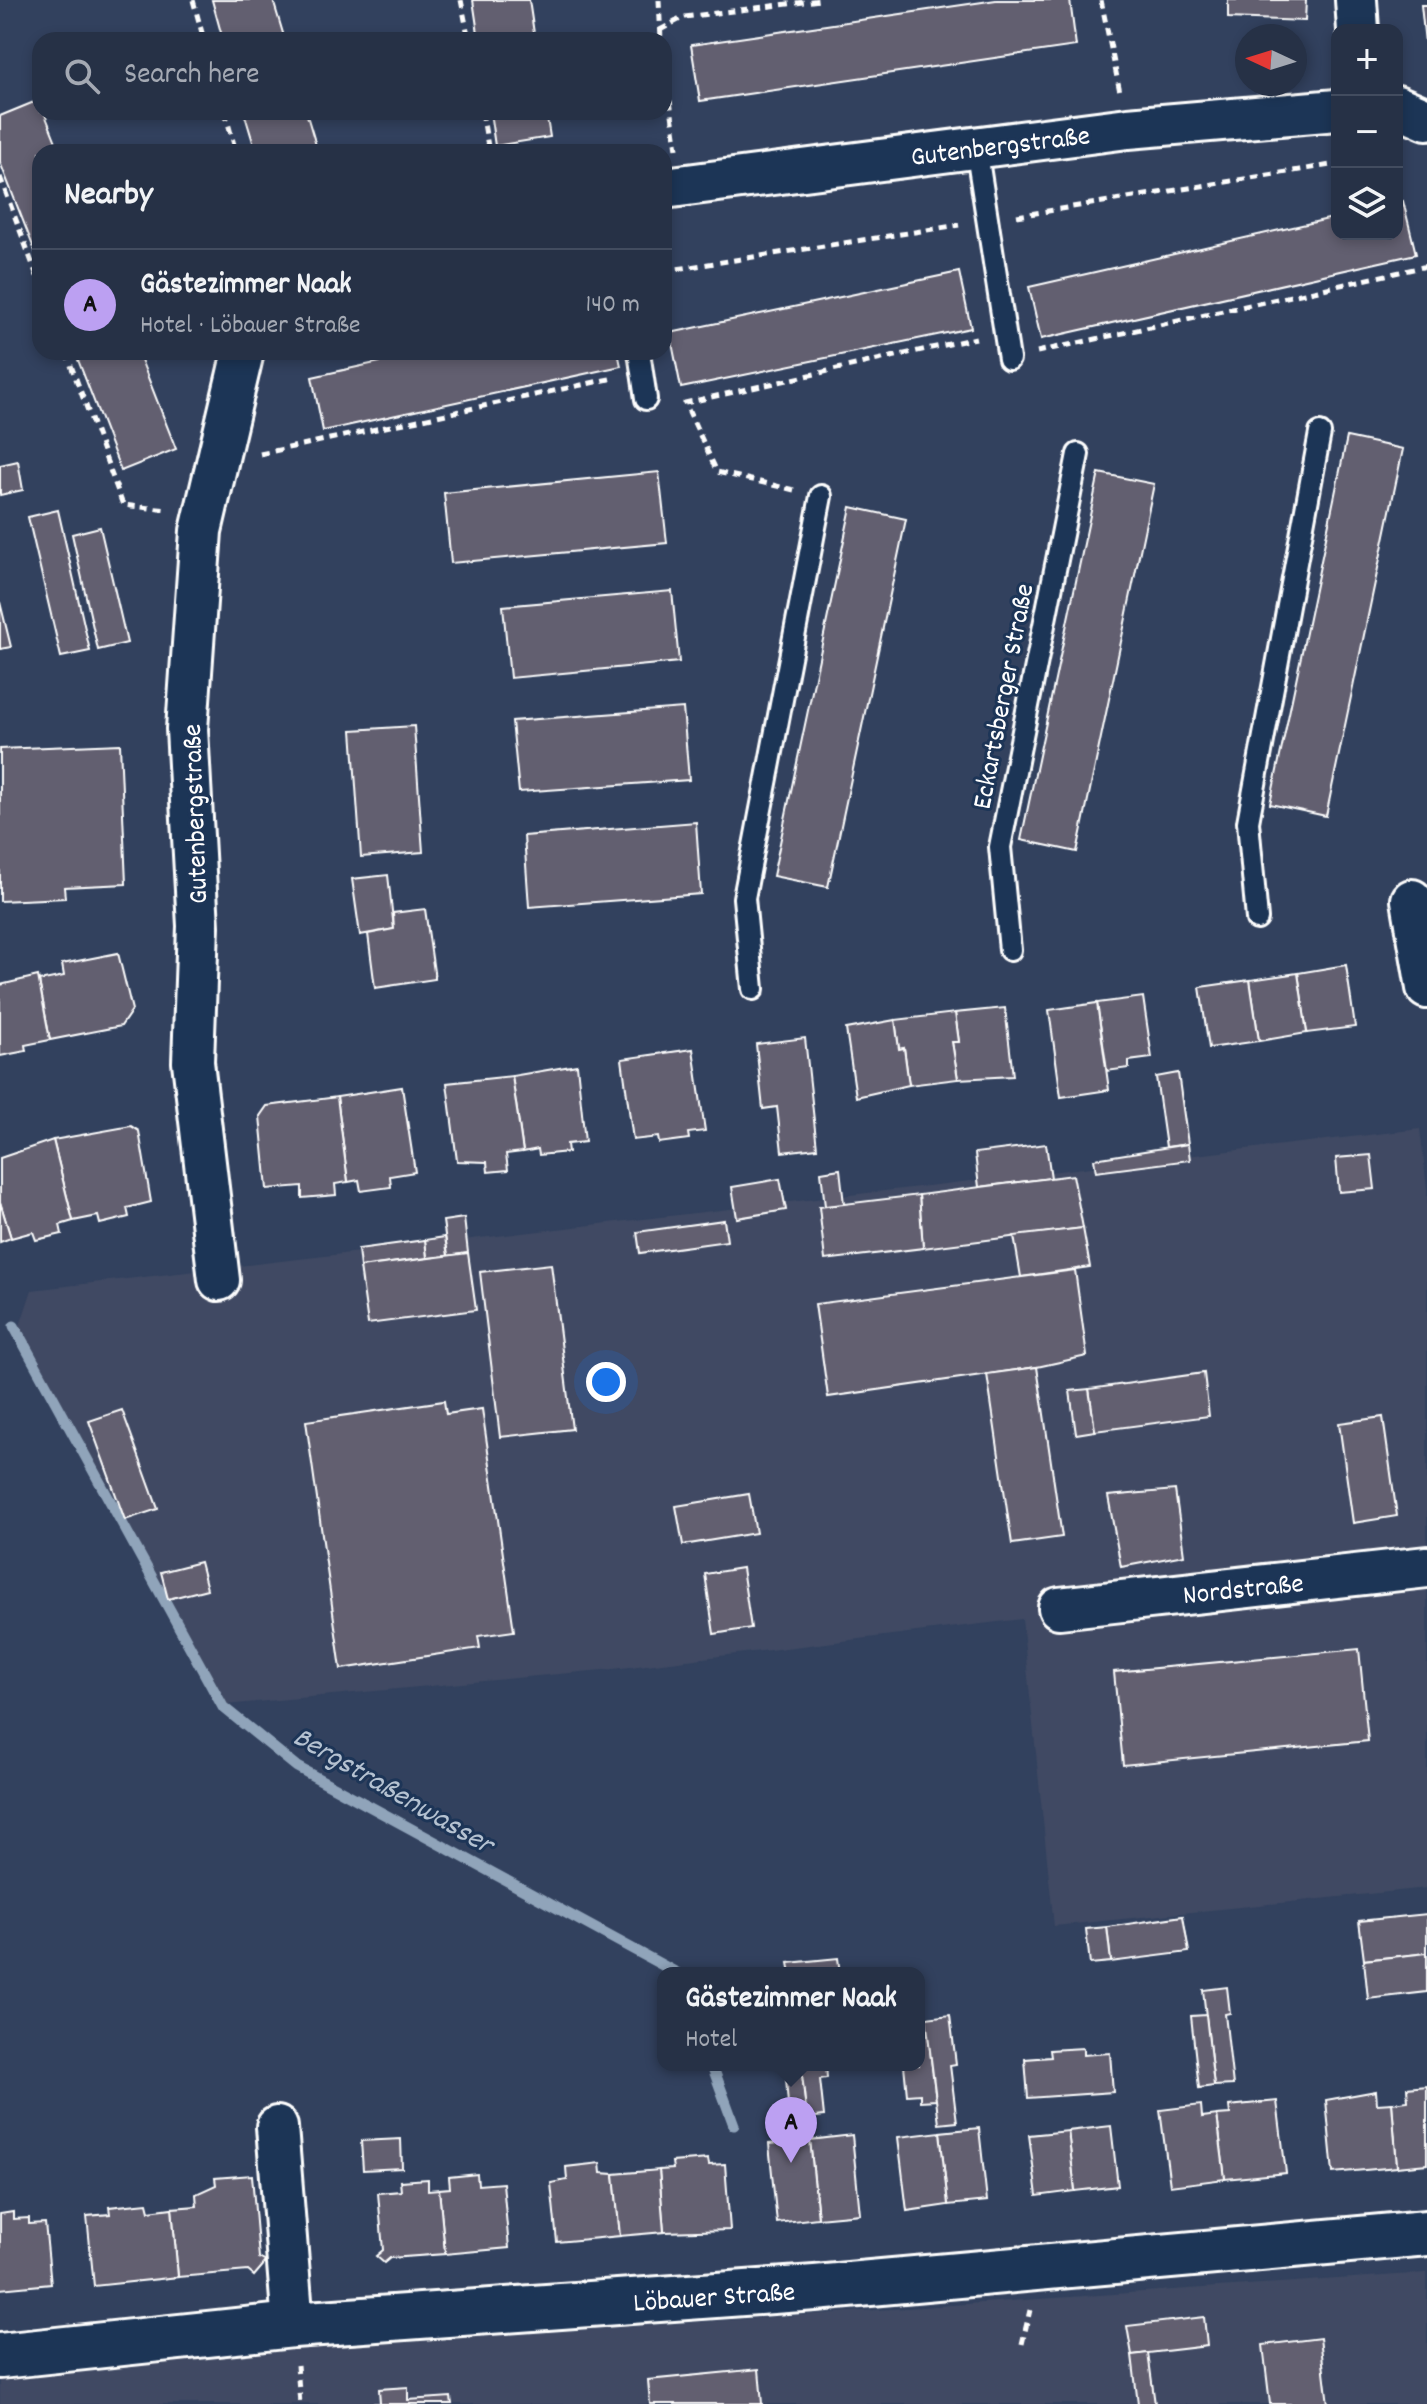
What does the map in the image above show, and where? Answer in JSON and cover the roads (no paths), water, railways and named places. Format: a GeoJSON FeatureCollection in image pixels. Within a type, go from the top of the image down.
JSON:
{"type":"FeatureCollection","features":[{"type":"Feature","properties":{"kind":"main road","name":"Löbauer Straße"},"geometry":{"type":"LineString","coordinates":[[0,2356],[293,2325],[803,2289],[1427,2233]]}},
{"type":"Feature","properties":{"kind":"street"},"geometry":{"type":"LineString","coordinates":[[1356,0],[1358,24]]}},
{"type":"Feature","properties":{"kind":"street"},"geometry":{"type":"LineString","coordinates":[[1403,109],[1427,119]]}},
{"type":"Feature","properties":{"kind":"street","name":"Gutenbergstraße"},"geometry":{"type":"LineString","coordinates":[[673,186],[1128,128],[1331,111]]}},
{"type":"Feature","properties":{"kind":"street","name":"Gutenbergstraße"},"geometry":{"type":"LineString","coordinates":[[219,1280],[193,1062],[198,926],[187,729],[204,514],[241,360]]}},
{"type":"Feature","properties":{"kind":"street"},"geometry":{"type":"LineString","coordinates":[[1412,900],[1427,988]]}},
{"type":"Feature","properties":{"kind":"street","name":"Nordstraße"},"geometry":{"type":"LineString","coordinates":[[1059,1608],[1427,1567]]}},
{"type":"Feature","properties":{"kind":"street"},"geometry":{"type":"LineString","coordinates":[[277,2127],[293,2325]]}},
{"type":"Feature","properties":{"kind":"lane"},"geometry":{"type":"LineString","coordinates":[[976,147],[1009,359]]}},
{"type":"Feature","properties":{"kind":"lane"},"geometry":{"type":"LineString","coordinates":[[641,362],[646,399]]}},
{"type":"Feature","properties":{"kind":"lane"},"geometry":{"type":"LineString","coordinates":[[1257,919],[1248,822],[1320,433]]}},
{"type":"Feature","properties":{"kind":"lane","name":"Eckartsberger Straße"},"geometry":{"type":"LineString","coordinates":[[1010,950],[1000,847],[1078,454]]}},
{"type":"Feature","properties":{"kind":"lane"},"geometry":{"type":"LineString","coordinates":[[753,989],[744,898],[821,496]]}},
{"type":"Feature","properties":{"kind":"waterway","name":"Bergstraßenwasser"},"geometry":{"type":"LineString","coordinates":[[14,1326],[223,1707],[297,1767],[666,1967]]}},
{"type":"Feature","properties":{"kind":"waterway","name":"Bergstraßenwasser"},"geometry":{"type":"LineString","coordinates":[[714,2071],[734,2125]]}},
{"type":"Feature","properties":{"kind":"place","name":"Gästezimmer Naak"},"geometry":{"type":"Point","coordinates":[791,2163]}}]}
